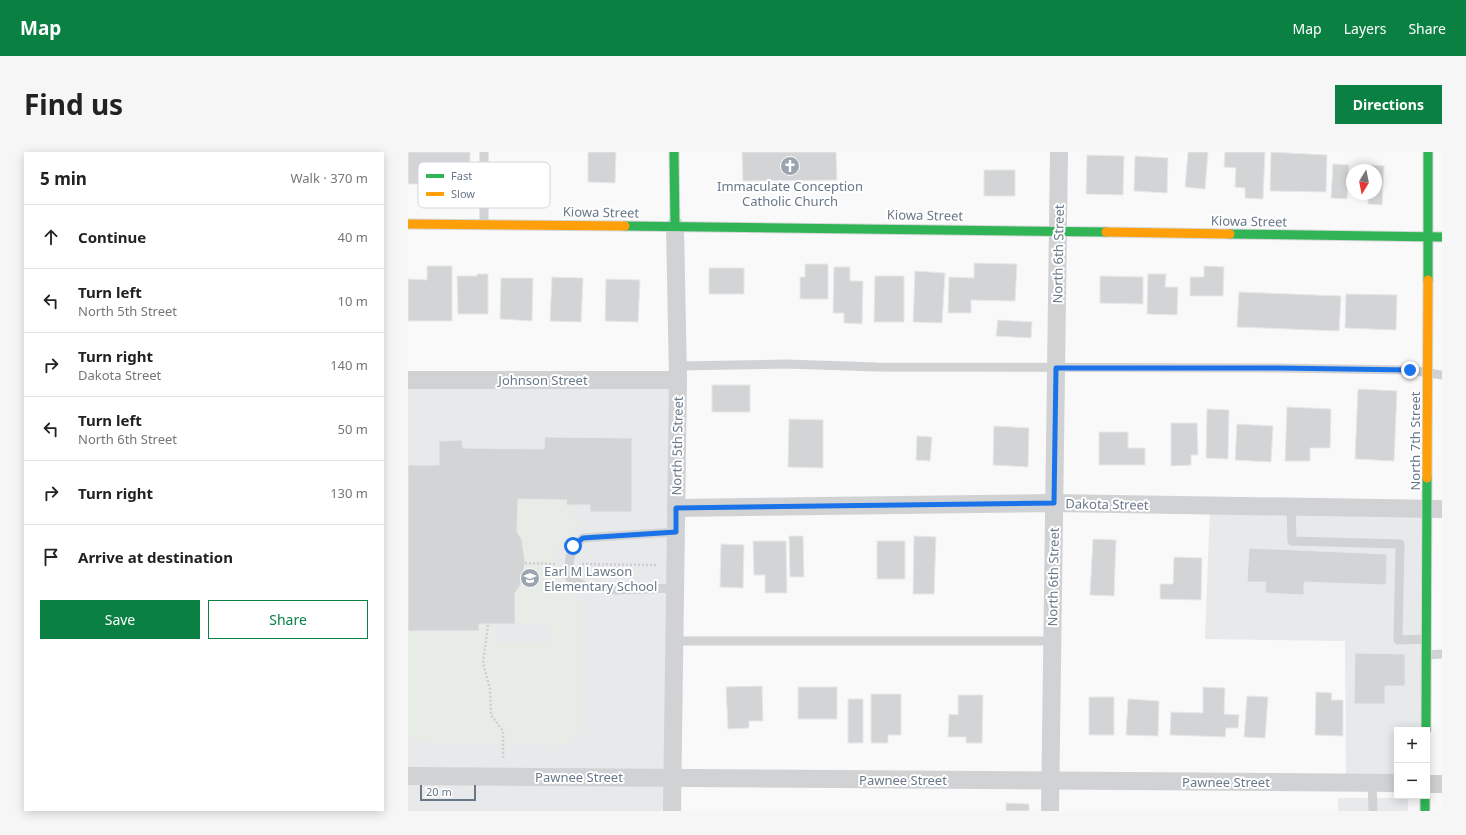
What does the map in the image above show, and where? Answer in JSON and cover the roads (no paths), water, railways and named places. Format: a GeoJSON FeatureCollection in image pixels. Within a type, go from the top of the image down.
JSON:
{"type":"FeatureCollection","features":[{"type":"Feature","properties":{"kind":"street","name":"North 5th Street"},"geometry":{"type":"LineString","coordinates":[[672,811],[673,641],[678,373],[674,152]]}},
{"type":"Feature","properties":{"kind":"street","name":"North 6th Street"},"geometry":{"type":"LineString","coordinates":[[1050,811],[1059,152]]}},
{"type":"Feature","properties":{"kind":"street","name":"North 7th Street"},"geometry":{"type":"LineString","coordinates":[[1426,727],[1427,639],[1435,509],[1428,373],[1428,152]]}},
{"type":"Feature","properties":{"kind":"street","name":"Kiowa Street"},"geometry":{"type":"LineString","coordinates":[[408,224],[1059,230],[1442,237]]}},
{"type":"Feature","properties":{"kind":"street","name":"Johnson Street"},"geometry":{"type":"LineString","coordinates":[[408,380],[678,373]]}},
{"type":"Feature","properties":{"kind":"street","name":"Dakota Street"},"geometry":{"type":"LineString","coordinates":[[676,508],[1054,503],[1435,509]]}},
{"type":"Feature","properties":{"kind":"street","name":"Pawnee Street"},"geometry":{"type":"LineString","coordinates":[[408,776],[1394,783]]}},
{"type":"Feature","properties":{"kind":"street"},"geometry":{"type":"LineString","coordinates":[[1430,784],[1442,784]]}},
{"type":"Feature","properties":{"kind":"street"},"geometry":{"type":"LineString","coordinates":[[1425,811],[1426,799]]}},
{"type":"Feature","properties":{"kind":"lane"},"geometry":{"type":"LineString","coordinates":[[484,208],[484,224]]}},
{"type":"Feature","properties":{"kind":"lane"},"geometry":{"type":"LineString","coordinates":[[678,373],[786,364],[877,367],[1286,368],[1410,370],[1442,375]]}},
{"type":"Feature","properties":{"kind":"lane"},"geometry":{"type":"LineString","coordinates":[[1291,507],[1292,541],[1400,544],[1398,640],[1427,639]]}},
{"type":"Feature","properties":{"kind":"lane"},"geometry":{"type":"LineString","coordinates":[[675,588],[615,590],[586,586],[570,578],[568,564],[573,546],[583,538],[676,532]]}},
{"type":"Feature","properties":{"kind":"lane"},"geometry":{"type":"LineString","coordinates":[[673,641],[1052,641]]}},
{"type":"Feature","properties":{"kind":"lane"},"geometry":{"type":"LineString","coordinates":[[1427,655],[1442,654]]}},
{"type":"Feature","properties":{"kind":"lane"},"geometry":{"type":"LineString","coordinates":[[1372,783],[1373,811]]}},
{"type":"Feature","properties":{"kind":"place","name":"Immaculate Conception Catholic Church"},"geometry":{"type":"Point","coordinates":[790,166]}},
{"type":"Feature","properties":{"kind":"place","name":"Earl M Lawson Elementary School"},"geometry":{"type":"Point","coordinates":[530,578]}}]}
